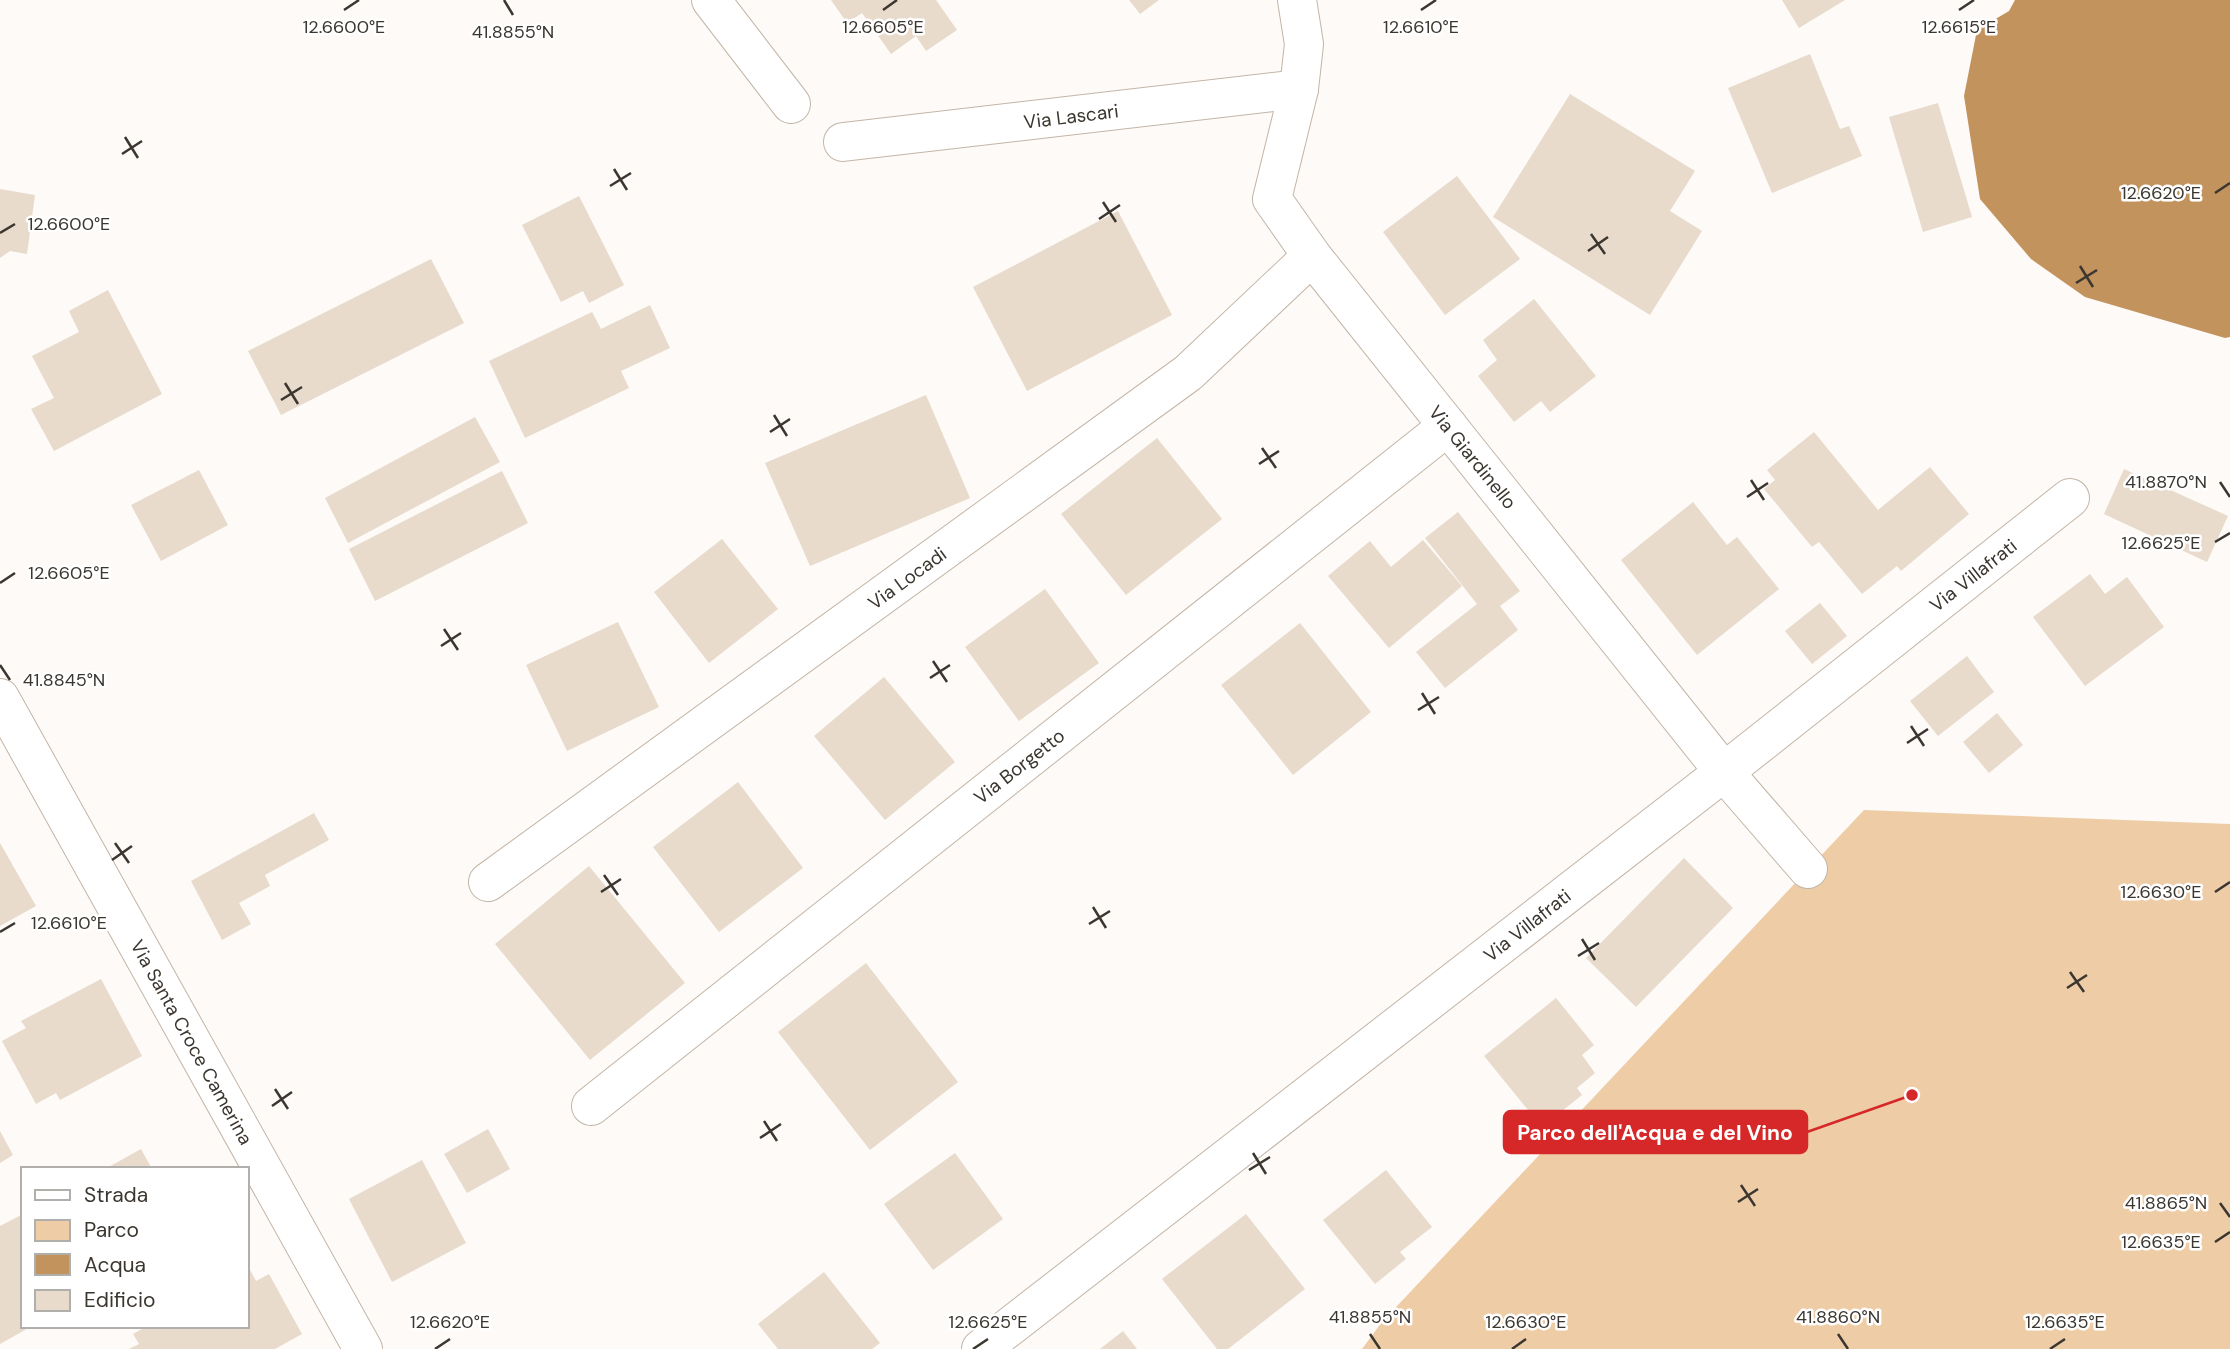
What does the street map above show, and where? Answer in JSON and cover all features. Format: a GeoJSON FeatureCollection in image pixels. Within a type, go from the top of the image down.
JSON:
{"type":"FeatureCollection","features":[{"type":"Feature","properties":{"kind":"street"},"geometry":{"type":"LineString","coordinates":[[711,0],[790,104]]}},
{"type":"Feature","properties":{"kind":"street","name":"Via Giardinello"},"geometry":{"type":"LineString","coordinates":[[1297,0],[1304,44],[1299,89],[1272,199],[1312,256],[1724,772],[1808,869]]}},
{"type":"Feature","properties":{"kind":"street","name":"Via Lascari"},"geometry":{"type":"LineString","coordinates":[[843,142],[1299,89]]}},
{"type":"Feature","properties":{"kind":"street","name":"Via Locadi"},"geometry":{"type":"LineString","coordinates":[[488,882],[1188,373],[1312,256]]}},
{"type":"Feature","properties":{"kind":"street","name":"Via Borgetto"},"geometry":{"type":"LineString","coordinates":[[590,1106],[1448,426]]}},
{"type":"Feature","properties":{"kind":"street","name":"Via Villafrati"},"geometry":{"type":"LineString","coordinates":[[981,1349],[1724,772],[2070,498]]}},
{"type":"Feature","properties":{"kind":"street","name":"Via Santa Croce Camerina"},"geometry":{"type":"LineString","coordinates":[[0,698],[13,752],[363,1349]]}},
{"type":"Feature","properties":{"kind":"green space"},"geometry":{"type":"Polygon","coordinates":[[[1864,810],[2230,824],[2230,1349],[1362,1349],[1382,1322],[1864,810]]]}},
{"type":"Feature","properties":{"kind":"water"},"geometry":{"type":"Polygon","coordinates":[[[2015,0],[2230,0],[2230,337],[2225,338],[2085,297],[2031,259],[1980,199],[1964,96],[1977,30],[2009,11],[2015,0]]]}},
{"type":"Feature","properties":{"kind":"building"},"geometry":{"type":"Polygon","coordinates":[[[831,0],[936,0],[957,30],[926,51],[916,36],[891,54],[862,13],[847,23],[831,0]]]}},
{"type":"Feature","properties":{"kind":"building"},"geometry":{"type":"Polygon","coordinates":[[[1129,0],[1159,0],[1140,14],[1129,0]]]}},
{"type":"Feature","properties":{"kind":"building"},"geometry":{"type":"Polygon","coordinates":[[[1782,0],[1845,0],[1799,28],[1782,0]]]}},
{"type":"Feature","properties":{"kind":"building"},"geometry":{"type":"Polygon","coordinates":[[[1810,54],[1840,129],[1849,126],[1862,156],[1772,193],[1728,88],[1810,54]]]}},
{"type":"Feature","properties":{"kind":"building"},"geometry":{"type":"Polygon","coordinates":[[[1570,94],[1695,171],[1670,211],[1702,231],[1650,315],[1493,217],[1570,94]]]}},
{"type":"Feature","properties":{"kind":"building"},"geometry":{"type":"Polygon","coordinates":[[[1938,103],[1972,217],[1923,232],[1889,117],[1938,103]]]}},
{"type":"Feature","properties":{"kind":"building"},"geometry":{"type":"Polygon","coordinates":[[[1457,176],[1520,259],[1445,315],[1383,232],[1457,176]]]}},
{"type":"Feature","properties":{"kind":"building"},"geometry":{"type":"Polygon","coordinates":[[[0,189],[35,195],[27,254],[10,251],[0,258],[0,189]]]}},
{"type":"Feature","properties":{"kind":"building"},"geometry":{"type":"Polygon","coordinates":[[[579,196],[624,285],[589,303],[583,291],[561,302],[522,225],[579,196]]]}},
{"type":"Feature","properties":{"kind":"building"},"geometry":{"type":"Polygon","coordinates":[[[1118,211],[1172,315],[1027,391],[973,287],[1118,211]]]}},
{"type":"Feature","properties":{"kind":"building"},"geometry":{"type":"Polygon","coordinates":[[[431,259],[464,323],[281,415],[248,351],[431,259]]]}},
{"type":"Feature","properties":{"kind":"building"},"geometry":{"type":"Polygon","coordinates":[[[108,290],[162,394],[54,451],[31,409],[54,398],[32,356],[79,332],[69,311],[108,290]]]}},
{"type":"Feature","properties":{"kind":"building"},"geometry":{"type":"Polygon","coordinates":[[[1534,299],[1596,376],[1550,412],[1541,401],[1514,422],[1478,376],[1497,360],[1483,340],[1534,299]]]}},
{"type":"Feature","properties":{"kind":"building"},"geometry":{"type":"Polygon","coordinates":[[[650,305],[670,348],[621,371],[629,388],[525,438],[489,361],[592,312],[601,329],[650,305]]]}},
{"type":"Feature","properties":{"kind":"building"},"geometry":{"type":"Polygon","coordinates":[[[926,395],[970,498],[810,566],[765,463],[926,395]]]}},
{"type":"Feature","properties":{"kind":"building"},"geometry":{"type":"Polygon","coordinates":[[[475,417],[500,462],[348,543],[325,498],[475,417]]]}},
{"type":"Feature","properties":{"kind":"building"},"geometry":{"type":"Polygon","coordinates":[[[1814,432],[1878,510],[1930,467],[1969,514],[1901,571],[1897,566],[1862,594],[1819,542],[1812,547],[1764,489],[1775,480],[1767,470],[1814,432]]]}},
{"type":"Feature","properties":{"kind":"building"},"geometry":{"type":"Polygon","coordinates":[[[1157,438],[1222,519],[1126,595],[1061,514],[1157,438]]]}},
{"type":"Feature","properties":{"kind":"building"},"geometry":{"type":"Polygon","coordinates":[[[2124,469],[2228,516],[2207,562],[2104,514],[2124,469]]]}},
{"type":"Feature","properties":{"kind":"building"},"geometry":{"type":"Polygon","coordinates":[[[199,470],[228,525],[161,561],[131,505],[199,470]]]}},
{"type":"Feature","properties":{"kind":"building"},"geometry":{"type":"Polygon","coordinates":[[[502,471],[528,523],[375,601],[349,549],[502,471]]]}},
{"type":"Feature","properties":{"kind":"building"},"geometry":{"type":"Polygon","coordinates":[[[1693,502],[1727,545],[1737,537],[1779,589],[1697,655],[1621,560],[1693,502]]]}},
{"type":"Feature","properties":{"kind":"building"},"geometry":{"type":"Polygon","coordinates":[[[1458,512],[1520,591],[1500,606],[1518,630],[1445,688],[1416,652],[1477,604],[1425,538],[1458,512]]]}},
{"type":"Feature","properties":{"kind":"building"},"geometry":{"type":"Polygon","coordinates":[[[722,539],[778,609],[709,663],[654,592],[722,539]]]}},
{"type":"Feature","properties":{"kind":"building"},"geometry":{"type":"Polygon","coordinates":[[[1423,540],[1462,586],[1389,648],[1328,576],[1370,541],[1391,567],[1423,540]]]}},
{"type":"Feature","properties":{"kind":"building"},"geometry":{"type":"Polygon","coordinates":[[[2090,574],[2105,594],[2127,577],[2164,627],[2085,686],[2033,617],[2090,574]]]}},
{"type":"Feature","properties":{"kind":"building"},"geometry":{"type":"Polygon","coordinates":[[[1045,589],[1099,663],[1019,721],[965,647],[1045,589]]]}},
{"type":"Feature","properties":{"kind":"building"},"geometry":{"type":"Polygon","coordinates":[[[1820,603],[1847,636],[1812,664],[1785,631],[1820,603]]]}},
{"type":"Feature","properties":{"kind":"building"},"geometry":{"type":"Polygon","coordinates":[[[618,622],[659,707],[567,751],[526,665],[618,622]]]}},
{"type":"Feature","properties":{"kind":"building"},"geometry":{"type":"Polygon","coordinates":[[[1300,623],[1371,712],[1293,775],[1221,685],[1300,623]]]}},
{"type":"Feature","properties":{"kind":"building"},"geometry":{"type":"Polygon","coordinates":[[[1967,656],[1994,692],[1938,736],[1910,701],[1967,656]]]}},
{"type":"Feature","properties":{"kind":"building"},"geometry":{"type":"Polygon","coordinates":[[[884,677],[955,762],[885,820],[814,736],[884,677]]]}},
{"type":"Feature","properties":{"kind":"building"},"geometry":{"type":"Polygon","coordinates":[[[1997,713],[2023,745],[1989,773],[1963,742],[1997,713]]]}},
{"type":"Feature","properties":{"kind":"building"},"geometry":{"type":"Polygon","coordinates":[[[738,782],[803,868],[719,932],[653,847],[738,782]]]}},
{"type":"Feature","properties":{"kind":"building"},"geometry":{"type":"Polygon","coordinates":[[[314,813],[329,840],[265,875],[270,886],[239,903],[251,924],[222,940],[191,881],[314,813]]]}},
{"type":"Feature","properties":{"kind":"building"},"geometry":{"type":"Polygon","coordinates":[[[0,843],[36,906],[0,926],[0,843]]]}},
{"type":"Feature","properties":{"kind":"building"},"geometry":{"type":"Polygon","coordinates":[[[1684,858],[1733,908],[1636,1007],[1586,958],[1684,858]]]}},
{"type":"Feature","properties":{"kind":"building"},"geometry":{"type":"Polygon","coordinates":[[[589,866],[685,983],[590,1060],[495,944],[589,866]]]}},
{"type":"Feature","properties":{"kind":"building"},"geometry":{"type":"Polygon","coordinates":[[[866,963],[958,1082],[870,1150],[778,1032],[866,963]]]}},
{"type":"Feature","properties":{"kind":"building"},"geometry":{"type":"Polygon","coordinates":[[[101,979],[142,1056],[60,1100],[56,1093],[36,1104],[2,1041],[26,1028],[21,1021],[101,979]]]}},
{"type":"Feature","properties":{"kind":"building"},"geometry":{"type":"Polygon","coordinates":[[[1556,998],[1594,1045],[1582,1055],[1595,1073],[1577,1088],[1582,1095],[1542,1127],[1484,1056],[1556,998]]]}},
{"type":"Feature","properties":{"kind":"building"},"geometry":{"type":"Polygon","coordinates":[[[488,1129],[510,1169],[467,1193],[444,1154],[488,1129]]]}},
{"type":"Feature","properties":{"kind":"building"},"geometry":{"type":"Polygon","coordinates":[[[0,1131],[13,1155],[0,1163],[0,1131]]]}},
{"type":"Feature","properties":{"kind":"building"},"geometry":{"type":"Polygon","coordinates":[[[141,1149],[151,1167],[109,1167],[141,1149]]]}},
{"type":"Feature","properties":{"kind":"building"},"geometry":{"type":"Polygon","coordinates":[[[955,1153],[1003,1219],[933,1270],[884,1204],[955,1153]]]}},
{"type":"Feature","properties":{"kind":"building"},"geometry":{"type":"Polygon","coordinates":[[[422,1160],[466,1243],[392,1282],[349,1199],[422,1160]]]}},
{"type":"Feature","properties":{"kind":"building"},"geometry":{"type":"Polygon","coordinates":[[[1386,1170],[1432,1227],[1400,1252],[1406,1259],[1375,1284],[1323,1220],[1386,1170]]]}},
{"type":"Feature","properties":{"kind":"building"},"geometry":{"type":"Polygon","coordinates":[[[1246,1214],[1305,1289],[1228,1349],[1217,1349],[1162,1279],[1246,1214]]]}},
{"type":"Feature","properties":{"kind":"building"},"geometry":{"type":"Polygon","coordinates":[[[21,1215],[21,1328],[28,1328],[0,1344],[0,1226],[21,1215]]]}},
{"type":"Feature","properties":{"kind":"building"},"geometry":{"type":"Polygon","coordinates":[[[250,1270],[256,1281],[269,1274],[302,1334],[275,1349],[129,1349],[139,1344],[133,1334],[144,1328],[248,1328],[250,1270]]]}},
{"type":"Feature","properties":{"kind":"building"},"geometry":{"type":"Polygon","coordinates":[[[824,1272],[880,1343],[872,1349],[778,1349],[758,1324],[824,1272]]]}},
{"type":"Feature","properties":{"kind":"building"},"geometry":{"type":"Polygon","coordinates":[[[1123,1331],[1137,1349],[1100,1349],[1123,1331]]]}},
{"type":"Feature","properties":{"kind":"place","name":"Parco dell'Acqua e del Vino"},"geometry":{"type":"Point","coordinates":[1912,1095]}}]}
